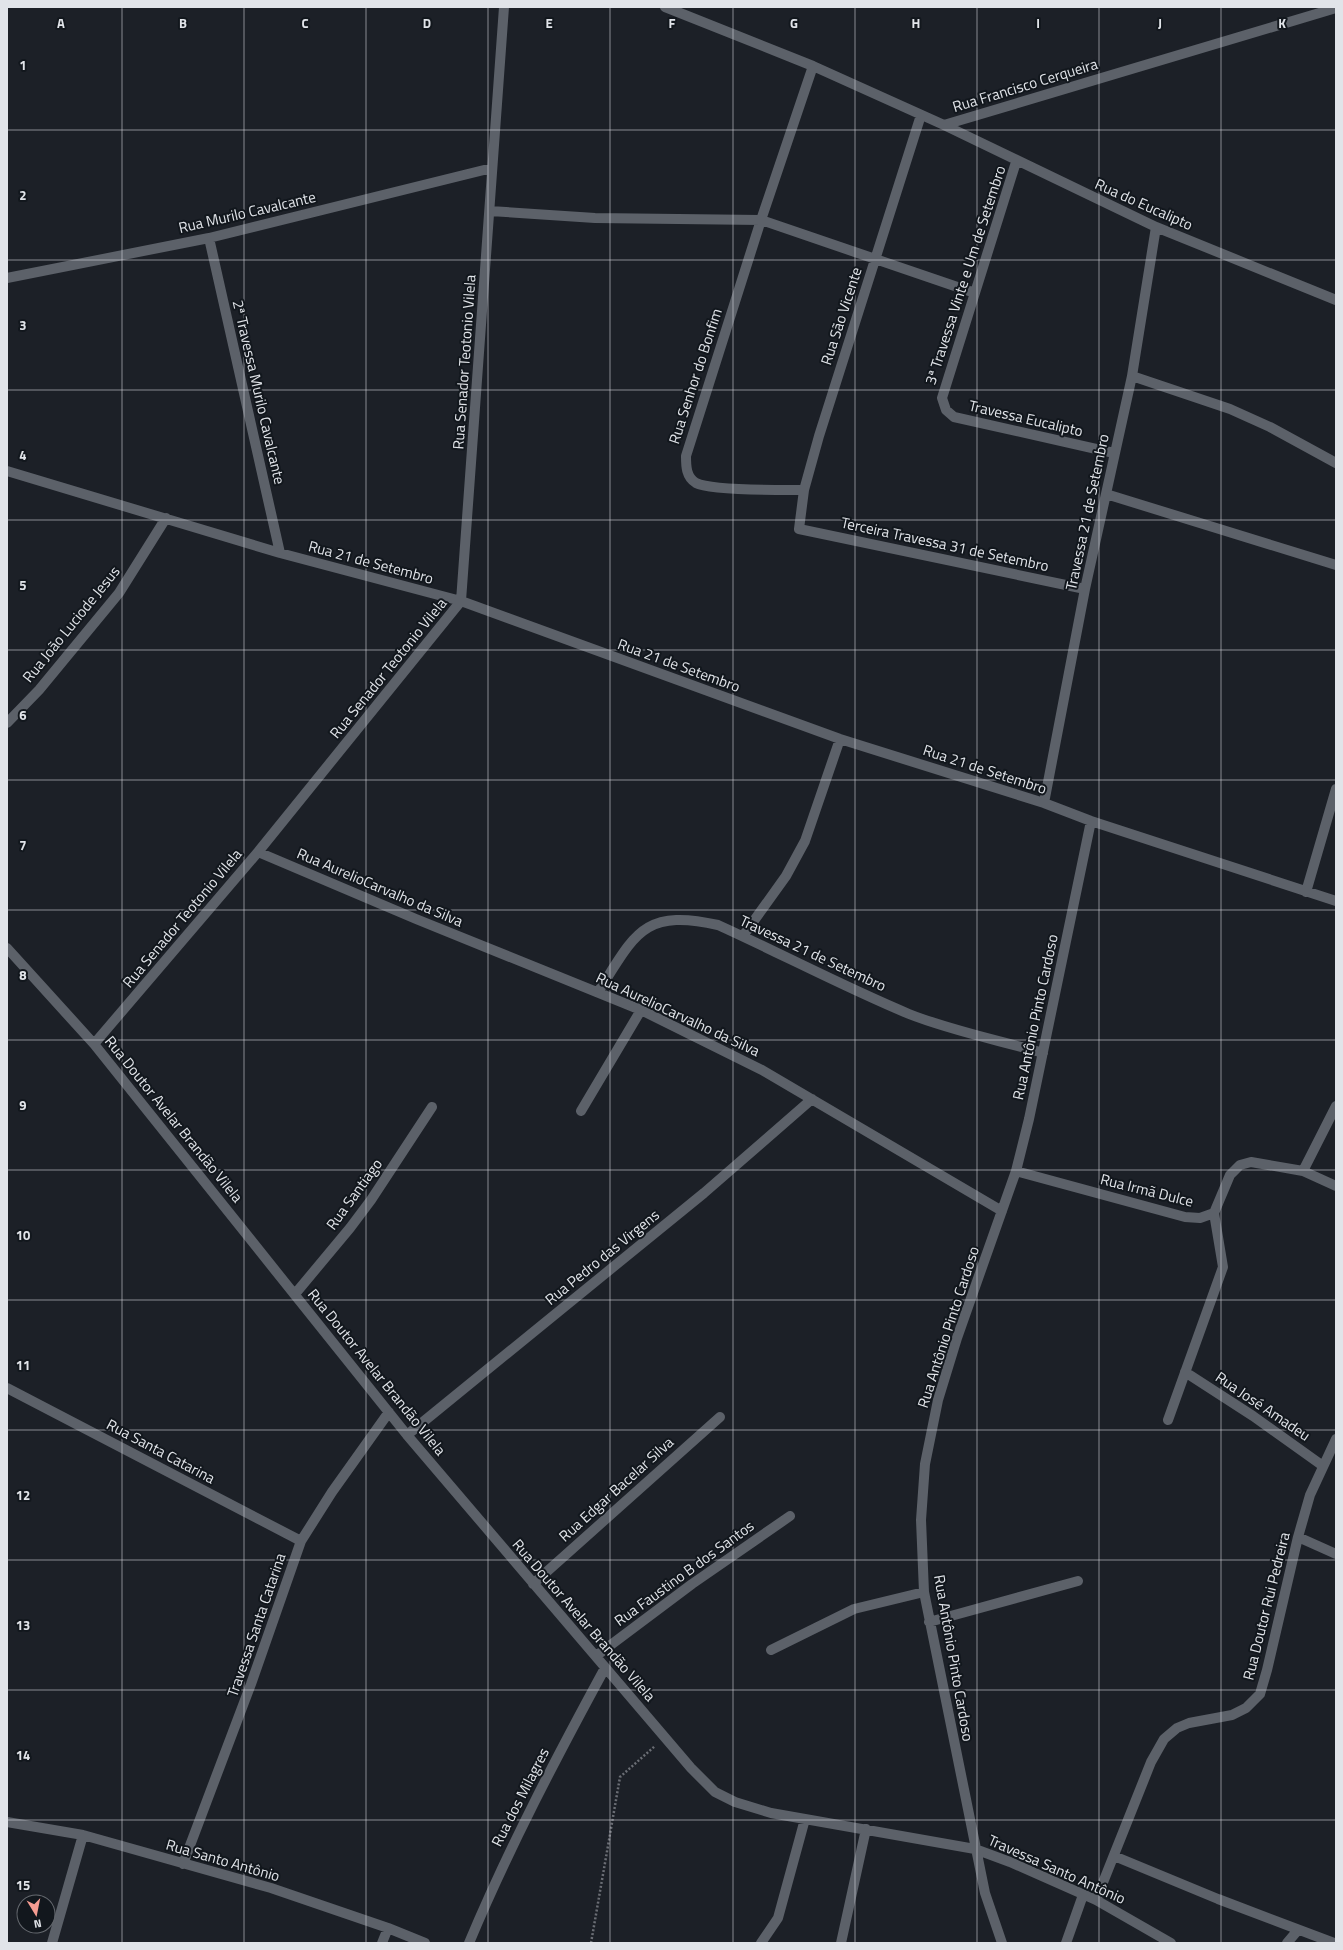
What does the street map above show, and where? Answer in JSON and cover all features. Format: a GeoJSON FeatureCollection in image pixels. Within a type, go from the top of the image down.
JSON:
{"type":"FeatureCollection","features":[{"type":"Feature","properties":{"kind":"street","name":"Rua Senador Teotonio Vilela"},"geometry":{"type":"LineString","coordinates":[[94,1044],[258,852],[461,601],[504,7]]}},
{"type":"Feature","properties":{"kind":"street","name":"Rua Francisco Cerqueira"},"geometry":{"type":"LineString","coordinates":[[666,7],[813,66],[944,126],[1335,8]]}},
{"type":"Feature","properties":{"kind":"street","name":"Rua Senhor do Bonfim"},"geometry":{"type":"LineString","coordinates":[[804,490],[712,487],[696,483],[686,471],[686,456],[761,220],[813,66]]}},
{"type":"Feature","properties":{"kind":"street","name":"Rua São Vicente"},"geometry":{"type":"LineString","coordinates":[[799,529],[804,490],[842,361],[921,115]]}},
{"type":"Feature","properties":{"kind":"street","name":"Rua do Eucalipto"},"geometry":{"type":"LineString","coordinates":[[944,126],[1016,162],[1156,227],[1336,300]]}},
{"type":"Feature","properties":{"kind":"street","name":"3ª Travessa Vinte e Um de Setembro"},"geometry":{"type":"LineString","coordinates":[[942,398],[1016,162]]}},
{"type":"Feature","properties":{"kind":"street","name":"Rua Murilo Cavalcante"},"geometry":{"type":"LineString","coordinates":[[7,278],[209,238],[492,168]]}},
{"type":"Feature","properties":{"kind":"street"},"geometry":{"type":"LineString","coordinates":[[490,211],[595,218],[761,220],[975,293]]}},
{"type":"Feature","properties":{"kind":"street","name":"Travessa 21 de Setembro"},"geometry":{"type":"LineString","coordinates":[[1044,803],[1085,589],[1132,376],[1156,227]]}},
{"type":"Feature","properties":{"kind":"street","name":"2ª Travessa Murilo Cavalcante"},"geometry":{"type":"LineString","coordinates":[[209,238],[280,553]]}},
{"type":"Feature","properties":{"kind":"street"},"geometry":{"type":"LineString","coordinates":[[1132,376],[1230,409],[1270,427],[1336,463]]}},
{"type":"Feature","properties":{"kind":"street","name":"Travessa Eucalipto"},"geometry":{"type":"LineString","coordinates":[[942,398],[946,410],[954,417],[1114,453]]}},
{"type":"Feature","properties":{"kind":"street","name":"Rua 21 de Setembro"},"geometry":{"type":"LineString","coordinates":[[7,471],[280,553],[461,601],[840,739],[1044,803],[1091,821],[1336,901]]}},
{"type":"Feature","properties":{"kind":"street"},"geometry":{"type":"LineString","coordinates":[[1106,494],[1336,565]]}},
{"type":"Feature","properties":{"kind":"street","name":"Rua João Luciode Jesus"},"geometry":{"type":"LineString","coordinates":[[7,723],[39,690],[119,593],[166,518]]}},
{"type":"Feature","properties":{"kind":"street","name":"Terceira Travessa 31 de Setembro"},"geometry":{"type":"LineString","coordinates":[[799,529],[1085,589]]}},
{"type":"Feature","properties":{"kind":"street"},"geometry":{"type":"LineString","coordinates":[[743,936],[786,876],[805,841],[840,739]]}},
{"type":"Feature","properties":{"kind":"street"},"geometry":{"type":"LineString","coordinates":[[1306,892],[1336,789]]}},
{"type":"Feature","properties":{"kind":"street","name":"Rua Antônio Pinto Cardoso"},"geometry":{"type":"LineString","coordinates":[[1002,1943],[985,1893],[975,1849],[924,1592],[921,1520],[925,1464],[938,1400],[957,1338],[1016,1171],[1043,1053],[1091,821]]}},
{"type":"Feature","properties":{"kind":"street","name":"Rua AurelioCarvalho da Silva"},"geometry":{"type":"LineString","coordinates":[[258,852],[416,919],[641,1010],[762,1070],[1002,1211]]}},
{"type":"Feature","properties":{"kind":"street","name":"Travessa 21 de Setembro"},"geometry":{"type":"LineString","coordinates":[[598,992],[637,935],[648,927],[659,922],[696,920],[718,925],[789,960],[910,1014],[943,1026],[1043,1053]]}},
{"type":"Feature","properties":{"kind":"street","name":"Rua Doutor Avelar Brandão Vilela"},"geometry":{"type":"LineString","coordinates":[[7,948],[94,1044],[407,1435],[533,1584],[691,1768],[715,1792],[735,1802]]}},
{"type":"Feature","properties":{"kind":"street"},"geometry":{"type":"LineString","coordinates":[[580,1111],[641,1010]]}},
{"type":"Feature","properties":{"kind":"street","name":"Rua Pedro das Virgens"},"geometry":{"type":"LineString","coordinates":[[407,1435],[638,1247],[812,1099]]}},
{"type":"Feature","properties":{"kind":"street"},"geometry":{"type":"LineString","coordinates":[[1303,1171],[1336,1106]]}},
{"type":"Feature","properties":{"kind":"street","name":"Rua Santiago"},"geometry":{"type":"LineString","coordinates":[[295,1294],[371,1200],[432,1107]]}},
{"type":"Feature","properties":{"kind":"street"},"geometry":{"type":"LineString","coordinates":[[1168,1420],[1223,1267],[1214,1213],[1230,1175],[1240,1165],[1251,1162],[1303,1171],[1336,1186]]}},
{"type":"Feature","properties":{"kind":"street","name":"Rua Irmã Dulce"},"geometry":{"type":"LineString","coordinates":[[1016,1171],[1185,1217],[1200,1218],[1214,1213]]}},
{"type":"Feature","properties":{"kind":"street","name":"Rua José Amadeu"},"geometry":{"type":"LineString","coordinates":[[1185,1372],[1253,1416],[1323,1466]]}},
{"type":"Feature","properties":{"kind":"street","name":"Rua Santa Catarina"},"geometry":{"type":"LineString","coordinates":[[7,1388],[301,1541]]}},
{"type":"Feature","properties":{"kind":"street","name":"Travessa Santa Catarina"},"geometry":{"type":"LineString","coordinates":[[183,1864],[251,1684],[301,1541],[332,1492],[389,1412]]}},
{"type":"Feature","properties":{"kind":"street","name":"Rua Edgar Bacelar Silva"},"geometry":{"type":"LineString","coordinates":[[533,1584],[720,1417]]}},
{"type":"Feature","properties":{"kind":"street","name":"Rua Doutor Rui Pedreira"},"geometry":{"type":"LineString","coordinates":[[1096,1900],[1152,1762],[1164,1739],[1177,1728],[1189,1723],[1232,1715],[1246,1708],[1260,1694],[1298,1537],[1310,1495],[1336,1439]]}},
{"type":"Feature","properties":{"kind":"street","name":"Rua Faustino B dos Santos"},"geometry":{"type":"LineString","coordinates":[[596,1656],[692,1584],[790,1516]]}},
{"type":"Feature","properties":{"kind":"street"},"geometry":{"type":"LineString","coordinates":[[1298,1537],[1336,1554]]}},
{"type":"Feature","properties":{"kind":"street"},"geometry":{"type":"LineString","coordinates":[[929,1622],[1078,1581]]}},
{"type":"Feature","properties":{"kind":"street"},"geometry":{"type":"LineString","coordinates":[[771,1650],[854,1609],[924,1592]]}},
{"type":"Feature","properties":{"kind":"street","name":"Rua dos Milagres"},"geometry":{"type":"LineString","coordinates":[[469,1943],[495,1882],[526,1818],[605,1668]]}},
{"type":"Feature","properties":{"kind":"street","name":"Travessa Santo Antônio"},"geometry":{"type":"LineString","coordinates":[[735,1802],[771,1813],[975,1849],[1010,1862],[1096,1900],[1171,1943]]}},
{"type":"Feature","properties":{"kind":"street"},"geometry":{"type":"LineString","coordinates":[[761,1943],[778,1918],[806,1819]]}},
{"type":"Feature","properties":{"kind":"street","name":"Rua Santo Antônio"},"geometry":{"type":"LineString","coordinates":[[7,1822],[83,1835],[271,1888],[388,1928],[425,1943]]}},
{"type":"Feature","properties":{"kind":"street"},"geometry":{"type":"LineString","coordinates":[[841,1943],[866,1829]]}},
{"type":"Feature","properties":{"kind":"street"},"geometry":{"type":"LineString","coordinates":[[52,1943],[83,1835]]}},
{"type":"Feature","properties":{"kind":"street"},"geometry":{"type":"LineString","coordinates":[[1114,1856],[1334,1943]]}},
{"type":"Feature","properties":{"kind":"street"},"geometry":{"type":"LineString","coordinates":[[1066,1943],[1083,1895]]}},
{"type":"Feature","properties":{"kind":"street"},"geometry":{"type":"LineString","coordinates":[[382,1943],[388,1928]]}},
{"type":"Feature","properties":{"kind":"street"},"geometry":{"type":"LineString","coordinates":[[1287,1943],[1298,1930]]}},
{"type":"Feature","properties":{"kind":"path"},"geometry":{"type":"LineString","coordinates":[[591,1943],[620,1777],[665,1737]]}}]}
